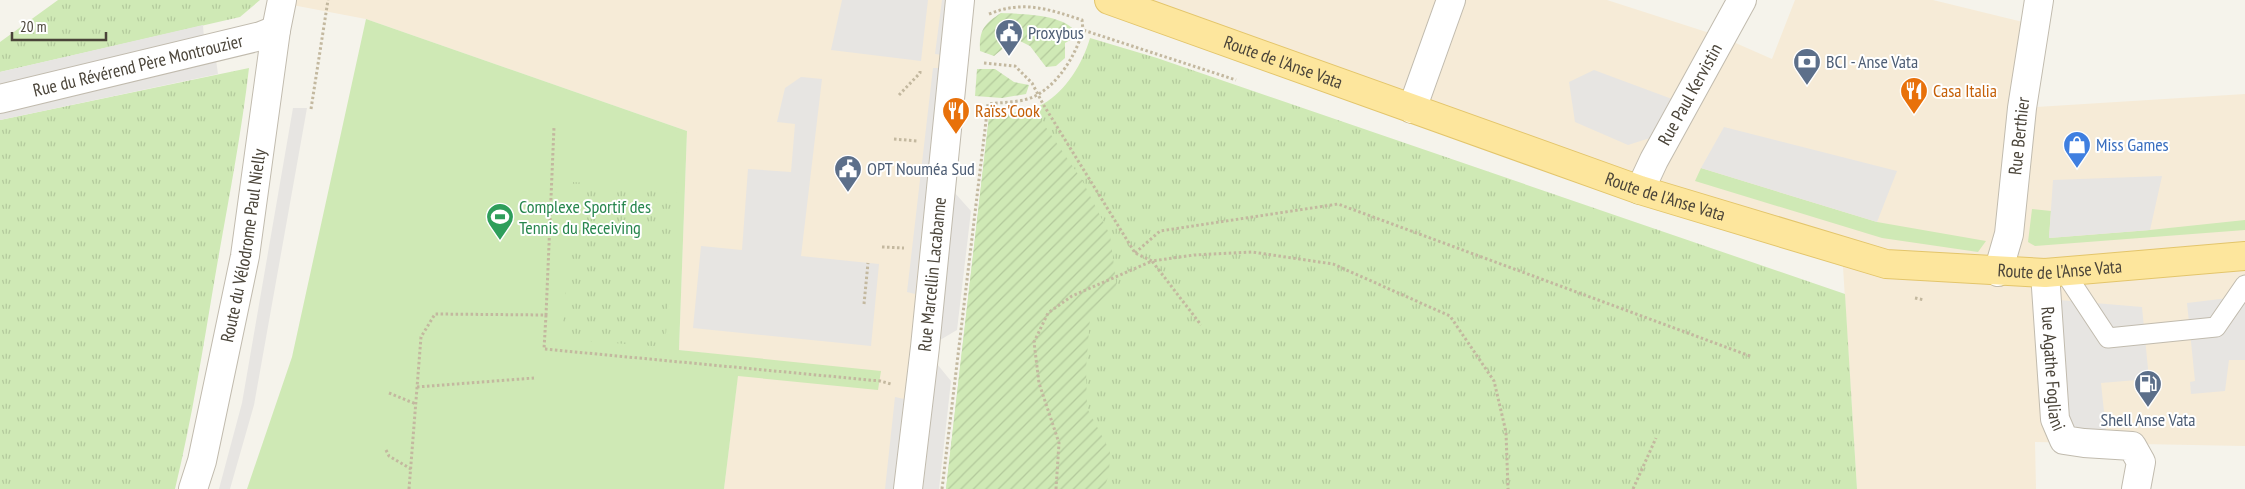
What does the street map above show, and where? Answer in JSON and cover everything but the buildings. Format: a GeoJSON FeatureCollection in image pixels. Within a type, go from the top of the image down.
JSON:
{"type":"FeatureCollection","features":[{"type":"Feature","properties":{"kind":"main road","name":"Route de l'Anse Vata"},"geometry":{"type":"LineString","coordinates":[[1109,0],[1640,190],[1886,264],[1998,272],[2055,273],[2245,256]]}},
{"type":"Feature","properties":{"kind":"street","name":"Route du Vélodrome Paul Nielly"},"geometry":{"type":"LineString","coordinates":[[193,489],[202,461],[245,256],[276,30],[282,0]]}},
{"type":"Feature","properties":{"kind":"street","name":"Rue Marcellin Lacabanne"},"geometry":{"type":"LineString","coordinates":[[908,489],[925,347],[960,0]]}},
{"type":"Feature","properties":{"kind":"street"},"geometry":{"type":"LineString","coordinates":[[1412,109],[1451,0]]}},
{"type":"Feature","properties":{"kind":"street","name":"Rue Paul Kervistin"},"geometry":{"type":"LineString","coordinates":[[1640,190],[1654,160],[1742,0]]}},
{"type":"Feature","properties":{"kind":"street","name":"Rue Berthier"},"geometry":{"type":"LineString","coordinates":[[1998,272],[2009,234],[2022,108],[2039,0]]}},
{"type":"Feature","properties":{"kind":"street","name":"Rue du Révérend Père Montrouzier"},"geometry":{"type":"LineString","coordinates":[[0,99],[262,36],[276,30]]}},
{"type":"Feature","properties":{"kind":"street","name":"Rue Agathe Fogliani"},"geometry":{"type":"LineString","coordinates":[[2055,273],[2055,419],[2064,440],[2084,444],[2132,446],[2141,462],[2136,489]]}},
{"type":"Feature","properties":{"kind":"lane"},"geometry":{"type":"LineString","coordinates":[[2055,273],[2108,338],[2216,327],[2245,285]]}},
{"type":"Feature","properties":{"kind":"path"},"geometry":{"type":"LineString","coordinates":[[311,108],[328,0]]}},
{"type":"Feature","properties":{"kind":"path"},"geometry":{"type":"LineString","coordinates":[[979,103],[988,104],[1026,99],[1037,95],[1060,74],[1079,43],[1083,30],[1082,20],[1034,4],[1002,7],[984,17]]}},
{"type":"Feature","properties":{"kind":"path"},"geometry":{"type":"LineString","coordinates":[[1083,30],[1244,82]]}},
{"type":"Feature","properties":{"kind":"path"},"geometry":{"type":"LineString","coordinates":[[899,95],[920,73],[921,61]]}},
{"type":"Feature","properties":{"kind":"path"},"geometry":{"type":"LineString","coordinates":[[982,63],[1015,66],[1032,83],[1037,95],[1135,253],[1152,261],[1202,325]]}},
{"type":"Feature","properties":{"kind":"path"},"geometry":{"type":"LineString","coordinates":[[942,489],[988,104]]}},
{"type":"Feature","properties":{"kind":"path"},"geometry":{"type":"LineString","coordinates":[[554,127],[544,349],[880,381],[892,384]]}},
{"type":"Feature","properties":{"kind":"path"},"geometry":{"type":"LineString","coordinates":[[894,139],[920,141]]}},
{"type":"Feature","properties":{"kind":"path"},"geometry":{"type":"LineString","coordinates":[[1135,253],[1160,231],[1338,204],[1750,356]]}},
{"type":"Feature","properties":{"kind":"path"},"geometry":{"type":"LineString","coordinates":[[882,247],[908,249]]}},
{"type":"Feature","properties":{"kind":"path"},"geometry":{"type":"LineString","coordinates":[[1056,489],[1059,443],[1039,383],[1034,342],[1048,313],[1072,296],[1152,261],[1194,255],[1252,252],[1333,264],[1450,316],[1494,381],[1506,432],[1508,489]]}},
{"type":"Feature","properties":{"kind":"path"},"geometry":{"type":"LineString","coordinates":[[864,304],[868,263]]}},
{"type":"Feature","properties":{"kind":"path"},"geometry":{"type":"LineString","coordinates":[[1907,296],[1924,300]]}},
{"type":"Feature","properties":{"kind":"path"},"geometry":{"type":"LineString","coordinates":[[409,489],[421,337],[435,314],[546,315]]}},
{"type":"Feature","properties":{"kind":"path"},"geometry":{"type":"LineString","coordinates":[[417,388],[534,378]]}},
{"type":"Feature","properties":{"kind":"path"},"geometry":{"type":"LineString","coordinates":[[388,393],[416,404]]}},
{"type":"Feature","properties":{"kind":"path"},"geometry":{"type":"LineString","coordinates":[[1633,489],[1656,438]]}},
{"type":"Feature","properties":{"kind":"path"},"geometry":{"type":"LineString","coordinates":[[386,450],[389,456],[411,469]]}},
{"type":"Feature","properties":{"kind":"shaded area"},"geometry":{"type":"Polygon","coordinates":[[[282,0],[960,0],[908,489],[724,489],[740,357],[679,350],[687,131],[366,19],[282,3],[282,0]]]}},
{"type":"Feature","properties":{"kind":"shaded area"},"geometry":{"type":"Polygon","coordinates":[[[842,0],[928,0],[921,61],[831,50],[842,0]]]}},
{"type":"Feature","properties":{"kind":"shaded area"},"geometry":{"type":"Polygon","coordinates":[[[942,0],[948,0],[942,55],[935,54],[942,0]]]}},
{"type":"Feature","properties":{"kind":"shaded area"},"geometry":{"type":"Polygon","coordinates":[[[1109,0],[1607,0],[1722,37],[1772,59],[1795,0],[1933,0],[2035,25],[2022,108],[2245,94],[2245,446],[2035,442],[2036,489],[1857,489],[1842,251],[1109,0]]]}},
{"type":"Feature","properties":{"kind":"shaded area"},"geometry":{"type":"Polygon","coordinates":[[[203,25],[204,39],[0,85],[0,72],[203,25]]]}},
{"type":"Feature","properties":{"kind":"shaded area"},"geometry":{"type":"Polygon","coordinates":[[[216,60],[218,74],[0,120],[0,107],[216,60]]]}},
{"type":"Feature","properties":{"kind":"shaded area"},"geometry":{"type":"Polygon","coordinates":[[[933,68],[940,68],[915,294],[907,292],[933,68]]]}},
{"type":"Feature","properties":{"kind":"shaded area"},"geometry":{"type":"Polygon","coordinates":[[[1594,70],[1672,99],[1650,138],[1628,145],[1575,122],[1569,82],[1594,70]]]}},
{"type":"Feature","properties":{"kind":"shaded area"},"geometry":{"type":"Polygon","coordinates":[[[801,77],[822,79],[801,256],[879,264],[871,346],[693,328],[701,246],[742,250],[748,169],[791,172],[795,124],[777,122],[785,88],[801,77]]]}},
{"type":"Feature","properties":{"kind":"shaded area"},"geometry":{"type":"Polygon","coordinates":[[[293,108],[307,108],[254,405],[230,489],[219,489],[242,403],[293,108]]]}},
{"type":"Feature","properties":{"kind":"shaded area"},"geometry":{"type":"Polygon","coordinates":[[[1724,127],[1897,171],[1877,222],[1701,168],[1724,127]]]}},
{"type":"Feature","properties":{"kind":"shaded area"},"geometry":{"type":"Polygon","coordinates":[[[2162,176],[2150,230],[2049,238],[2053,180],[2162,176]]]}},
{"type":"Feature","properties":{"kind":"shaded area"},"geometry":{"type":"Polygon","coordinates":[[[954,192],[971,211],[957,330],[940,340],[954,192]]]}},
{"type":"Feature","properties":{"kind":"shaded area"},"geometry":{"type":"Polygon","coordinates":[[[2245,296],[2245,360],[2229,360],[2225,391],[2191,394],[2190,382],[2195,381],[2187,303],[2245,296]]]}},
{"type":"Feature","properties":{"kind":"shaded area"},"geometry":{"type":"Polygon","coordinates":[[[2059,300],[2142,307],[2149,379],[2101,383],[2106,431],[2075,432],[2068,423],[2059,300]]]}},
{"type":"Feature","properties":{"kind":"shaded area"},"geometry":{"type":"Polygon","coordinates":[[[937,364],[951,381],[939,489],[923,489],[937,364]]]}},
{"type":"Feature","properties":{"kind":"shaded area"},"geometry":{"type":"Polygon","coordinates":[[[895,397],[904,399],[895,489],[885,489],[895,397]]]}},
{"type":"Feature","properties":{"kind":"green space"},"geometry":{"type":"Polygon","coordinates":[[[58,0],[260,0],[240,17],[0,72],[0,42],[58,0]]]}},
{"type":"Feature","properties":{"kind":"green space"},"geometry":{"type":"Polygon","coordinates":[[[1001,13],[1040,16],[1068,25],[1074,30],[1072,39],[1065,43],[1065,58],[1056,66],[1046,67],[1030,46],[1020,41],[1006,46],[994,56],[980,51],[980,38],[984,28],[1001,13]]]}},
{"type":"Feature","properties":{"kind":"green space","name":"Complexe Sportif des Tennis du Receiving"},"geometry":{"type":"Polygon","coordinates":[[[366,19],[687,131],[679,350],[881,371],[878,390],[738,376],[724,489],[247,489],[292,357],[366,19]]]}},
{"type":"Feature","properties":{"kind":"green space"},"geometry":{"type":"Polygon","coordinates":[[[1090,38],[1157,58],[1845,294],[1857,489],[946,489],[989,117],[1031,110],[1059,92],[1078,66],[1090,38]]]}},
{"type":"Feature","properties":{"kind":"green space"},"geometry":{"type":"Polygon","coordinates":[[[249,68],[238,146],[202,357],[175,489],[0,489],[0,120],[249,68]]]}},
{"type":"Feature","properties":{"kind":"green space"},"geometry":{"type":"Polygon","coordinates":[[[977,69],[995,69],[1014,82],[1029,85],[1026,94],[1002,98],[975,96],[977,69]]]}},
{"type":"Feature","properties":{"kind":"green space"},"geometry":{"type":"Polygon","coordinates":[[[1032,107],[1082,180],[1110,235],[1117,289],[1090,318],[1086,369],[1087,408],[1110,451],[1109,474],[1104,489],[946,489],[989,117],[1010,114],[1032,107]]]}},
{"type":"Feature","properties":{"kind":"green space"},"geometry":{"type":"Polygon","coordinates":[[[1701,168],[1877,222],[1986,241],[1978,252],[1882,238],[1695,181],[1701,168]]]}},
{"type":"Feature","properties":{"kind":"green space"},"geometry":{"type":"Polygon","coordinates":[[[573,182],[677,190],[665,347],[562,339],[573,182]]]}},
{"type":"Feature","properties":{"kind":"green space"},"geometry":{"type":"Polygon","coordinates":[[[2032,209],[2051,211],[2049,238],[2245,220],[2245,230],[2035,246],[2028,242],[2032,209]]]}},
{"type":"Feature","properties":{"kind":"place","name":"Proxybus"},"geometry":{"type":"Point","coordinates":[1009,57]}},
{"type":"Feature","properties":{"kind":"place","name":"BCI - Anse Vata"},"geometry":{"type":"Point","coordinates":[1807,86]}},
{"type":"Feature","properties":{"kind":"place","name":"Casa Italia"},"geometry":{"type":"Point","coordinates":[1914,115]}},
{"type":"Feature","properties":{"kind":"place","name":"Raïss'Cook"},"geometry":{"type":"Point","coordinates":[956,135]}},
{"type":"Feature","properties":{"kind":"place","name":"Miss Games"},"geometry":{"type":"Point","coordinates":[2077,169]}},
{"type":"Feature","properties":{"kind":"place","name":"OPT Nouméa Sud"},"geometry":{"type":"Point","coordinates":[848,193]}},
{"type":"Feature","properties":{"kind":"place","name":"Complexe Sportif des Tennis du Receiving"},"geometry":{"type":"Point","coordinates":[500,241]}},
{"type":"Feature","properties":{"kind":"place","name":"Shell Anse Vata"},"geometry":{"type":"Point","coordinates":[2148,408]}}]}
